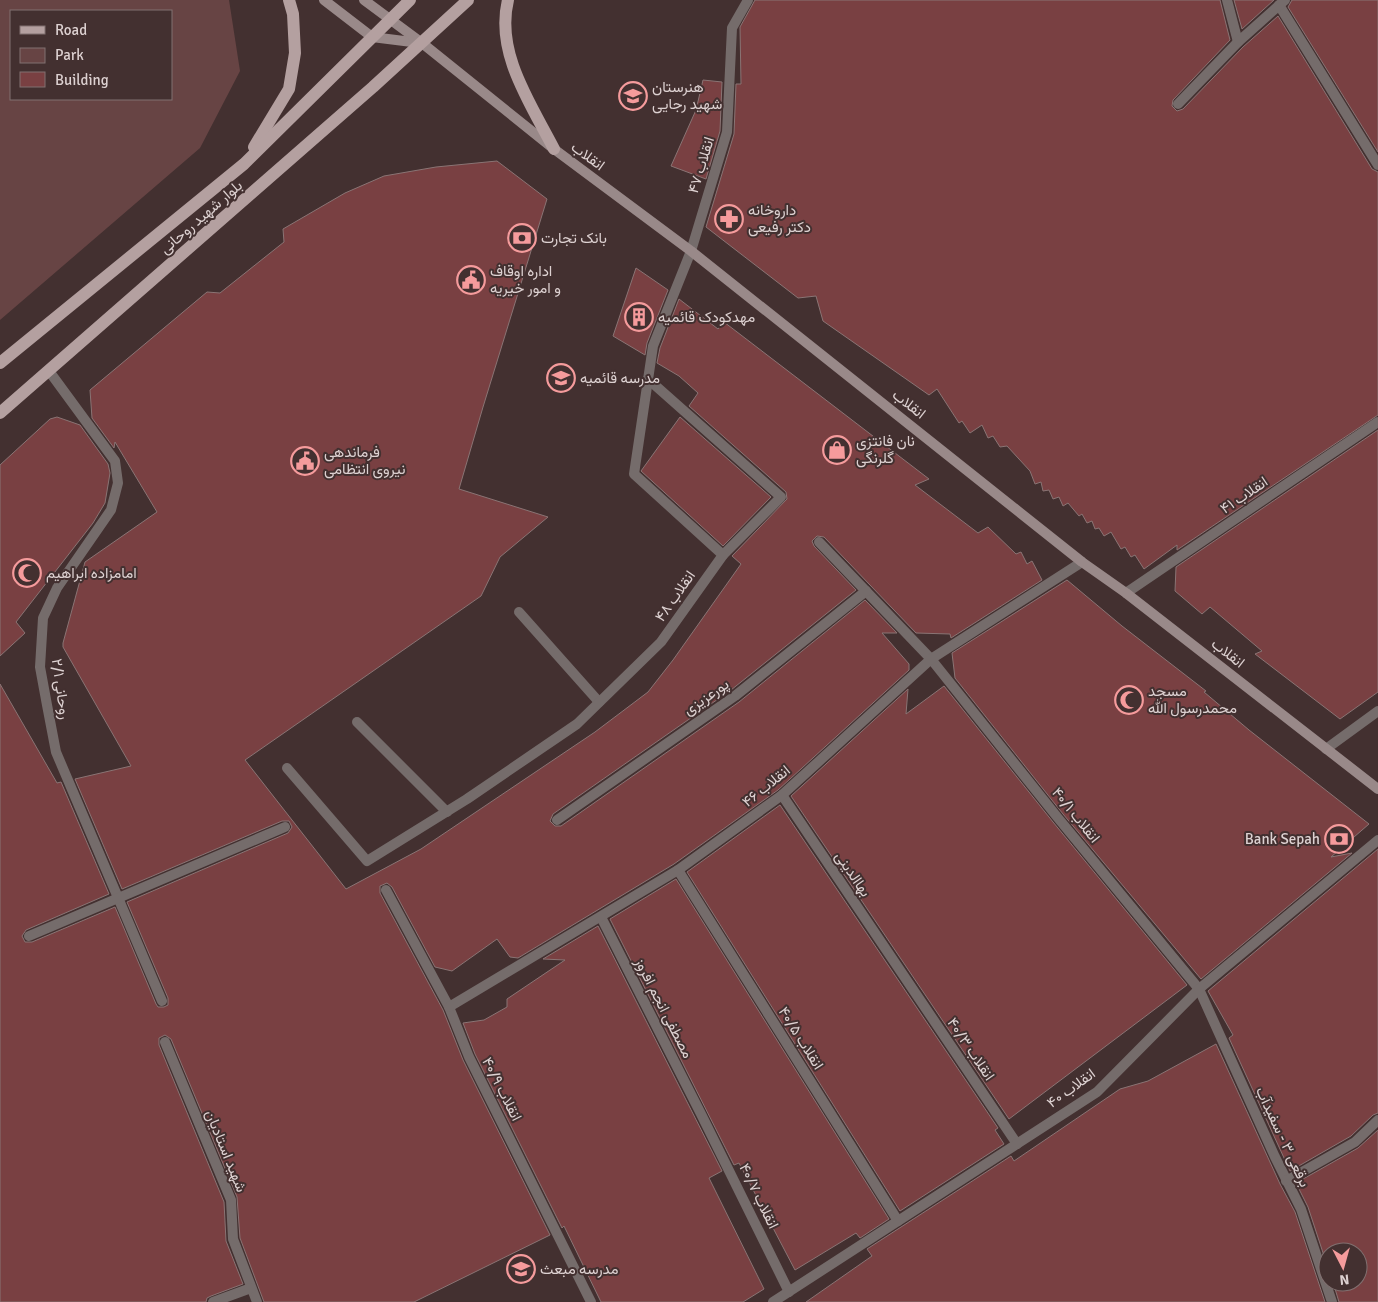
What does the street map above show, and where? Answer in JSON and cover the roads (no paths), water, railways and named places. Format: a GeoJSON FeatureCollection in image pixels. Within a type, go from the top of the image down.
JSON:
{"type":"FeatureCollection","features":[{"type":"Feature","properties":{"kind":"main road"},"geometry":{"type":"LineString","coordinates":[[244,164],[289,89],[295,54],[294,14],[289,0]]}},
{"type":"Feature","properties":{"kind":"main road"},"geometry":{"type":"LineString","coordinates":[[324,0],[372,37],[422,43]]}},
{"type":"Feature","properties":{"kind":"main road","name":"انقلاب"},"geometry":{"type":"LineString","coordinates":[[364,0],[422,43],[554,149],[691,250],[1082,562],[1126,593],[1378,789]]}},
{"type":"Feature","properties":{"kind":"main road","name":"بلوار شهید روحانی"},"geometry":{"type":"LineString","coordinates":[[0,363],[244,164],[410,0]]}},
{"type":"Feature","properties":{"kind":"main road","name":"بلوار شهید روحانی"},"geometry":{"type":"LineString","coordinates":[[0,413],[422,43],[468,0]]}},
{"type":"Feature","properties":{"kind":"main road"},"geometry":{"type":"LineString","coordinates":[[508,0],[506,32],[510,57],[521,84],[554,149]]}},
{"type":"Feature","properties":{"kind":"street","name":"انقلاب ۴۷"},"geometry":{"type":"LineString","coordinates":[[691,250],[726,132],[732,28],[748,0]]}},
{"type":"Feature","properties":{"kind":"street"},"geometry":{"type":"LineString","coordinates":[[1227,0],[1238,42]]}},
{"type":"Feature","properties":{"kind":"street"},"geometry":{"type":"LineString","coordinates":[[1178,104],[1238,42],[1281,3],[1378,164]]}},
{"type":"Feature","properties":{"kind":"street"},"geometry":{"type":"LineString","coordinates":[[691,250],[653,346],[634,474],[723,555]]}},
{"type":"Feature","properties":{"kind":"street","name":"روحانی ۲/۱"},"geometry":{"type":"LineString","coordinates":[[48,371],[115,461],[118,483],[111,510],[57,588],[43,618],[40,667],[56,752],[162,1001]]}},
{"type":"Feature","properties":{"kind":"street","name":"انقلاب ۴۸"},"geometry":{"type":"LineString","coordinates":[[286,768],[367,861],[447,812],[577,724],[661,642],[723,555],[781,497],[648,379]]}},
{"type":"Feature","properties":{"kind":"street","name":"انقلاب ۴۱"},"geometry":{"type":"LineString","coordinates":[[1126,593],[1378,422]]}},
{"type":"Feature","properties":{"kind":"street"},"geometry":{"type":"LineString","coordinates":[[819,542],[931,659]]}},
{"type":"Feature","properties":{"kind":"street","name":"انقلاب ۴۶"},"geometry":{"type":"LineString","coordinates":[[448,1007],[678,870],[782,794],[931,659],[1082,562]]}},
{"type":"Feature","properties":{"kind":"street","name":"پورعزیزی"},"geometry":{"type":"LineString","coordinates":[[557,820],[735,696],[866,591]]}},
{"type":"Feature","properties":{"kind":"street"},"geometry":{"type":"LineString","coordinates":[[519,612],[600,702]]}},
{"type":"Feature","properties":{"kind":"street","name":"انقلاب ۴۰/۱"},"geometry":{"type":"LineString","coordinates":[[931,659],[1058,818],[1199,989]]}},
{"type":"Feature","properties":{"kind":"street"},"geometry":{"type":"LineString","coordinates":[[1326,748],[1378,711]]}},
{"type":"Feature","properties":{"kind":"street"},"geometry":{"type":"LineString","coordinates":[[357,722],[447,812]]}},
{"type":"Feature","properties":{"kind":"street","name":"بهاالدینی"},"geometry":{"type":"LineString","coordinates":[[782,794],[900,971]]}},
{"type":"Feature","properties":{"kind":"street"},"geometry":{"type":"LineString","coordinates":[[29,936],[285,827]]}},
{"type":"Feature","properties":{"kind":"street","name":"انقلاب ۴۰"},"geometry":{"type":"LineString","coordinates":[[773,1302],[1097,1092],[1199,989],[1378,840]]}},
{"type":"Feature","properties":{"kind":"street","name":"انقلاب ۴۰/۵"},"geometry":{"type":"LineString","coordinates":[[678,870],[898,1221]]}},
{"type":"Feature","properties":{"kind":"street","name":"انقلاب ۴۰/۹"},"geometry":{"type":"LineString","coordinates":[[386,890],[448,1007],[469,1057],[592,1302]]}},
{"type":"Feature","properties":{"kind":"street","name":"مصطفی انجم افروز"},"geometry":{"type":"LineString","coordinates":[[600,917],[702,1114]]}},
{"type":"Feature","properties":{"kind":"street","name":"انقلاب ۴۰/۳"},"geometry":{"type":"LineString","coordinates":[[900,971],[1017,1144]]}},
{"type":"Feature","properties":{"kind":"street","name":"برقعی ۳ - سفیدآب"},"geometry":{"type":"LineString","coordinates":[[1199,989],[1286,1181],[1301,1209],[1332,1302]]}},
{"type":"Feature","properties":{"kind":"street","name":"شهید استادیان"},"geometry":{"type":"LineString","coordinates":[[165,1042],[232,1200],[233,1239],[257,1302]]}},
{"type":"Feature","properties":{"kind":"street","name":"انقلاب ۴۰/۷"},"geometry":{"type":"LineString","coordinates":[[702,1114],[789,1292]]}},
{"type":"Feature","properties":{"kind":"street"},"geometry":{"type":"LineString","coordinates":[[1286,1181],[1355,1142],[1378,1120]]}},
{"type":"Feature","properties":{"kind":"street"},"geometry":{"type":"LineString","coordinates":[[213,1302],[251,1288]]}},
{"type":"Feature","properties":{"kind":"place","name":"هنرستان شهید رجایی"},"geometry":{"type":"Point","coordinates":[633,96]}},
{"type":"Feature","properties":{"kind":"place","name":"داروخانه دکتر رفیعی"},"geometry":{"type":"Point","coordinates":[729,219]}},
{"type":"Feature","properties":{"kind":"place","name":"بانک تجارت"},"geometry":{"type":"Point","coordinates":[522,238]}},
{"type":"Feature","properties":{"kind":"place","name":"اداره اوقاف و امور خیریه"},"geometry":{"type":"Point","coordinates":[471,280]}},
{"type":"Feature","properties":{"kind":"place","name":"مهدکودک قائمیه"},"geometry":{"type":"Point","coordinates":[639,317]}},
{"type":"Feature","properties":{"kind":"place","name":"مدرسه قائمیه"},"geometry":{"type":"Point","coordinates":[561,378]}},
{"type":"Feature","properties":{"kind":"place","name":"نان فانتزی گلرنگی"},"geometry":{"type":"Point","coordinates":[837,450]}},
{"type":"Feature","properties":{"kind":"place","name":"فرماندهی نیروی انتظامی"},"geometry":{"type":"Point","coordinates":[305,461]}},
{"type":"Feature","properties":{"kind":"place","name":"امامزاده ابراهیم"},"geometry":{"type":"Point","coordinates":[27,573]}},
{"type":"Feature","properties":{"kind":"place","name":"مسجد محمدرسول الله"},"geometry":{"type":"Point","coordinates":[1129,700]}},
{"type":"Feature","properties":{"kind":"place","name":"Bank Sepah"},"geometry":{"type":"Point","coordinates":[1339,839]}},
{"type":"Feature","properties":{"kind":"place","name":"مدرسه مبعث"},"geometry":{"type":"Point","coordinates":[521,1269]}}]}
